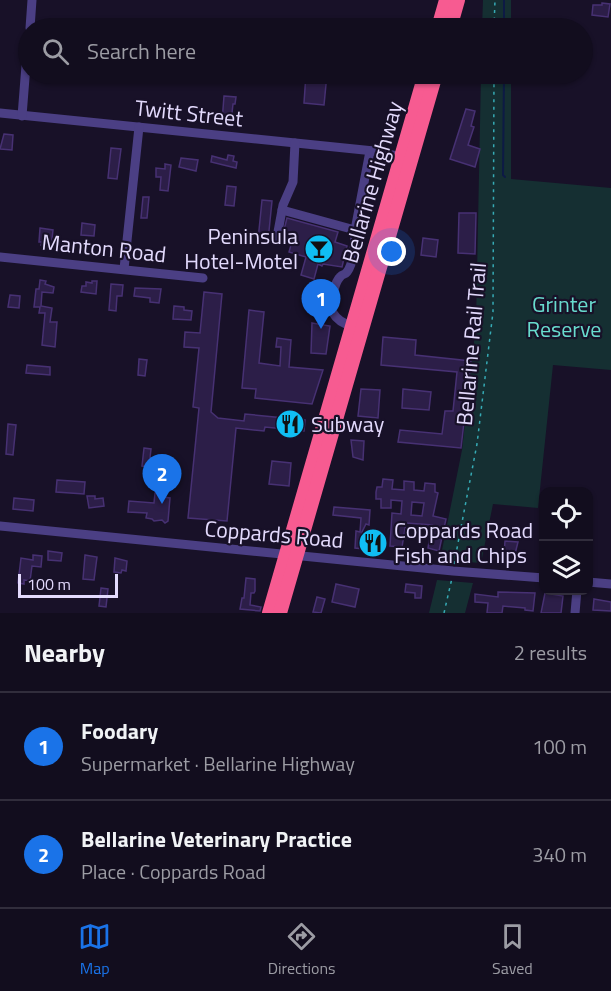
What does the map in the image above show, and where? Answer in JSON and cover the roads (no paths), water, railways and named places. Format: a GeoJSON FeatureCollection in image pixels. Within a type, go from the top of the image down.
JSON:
{"type":"FeatureCollection","features":[{"type":"Feature","properties":{"kind":"highway"},"geometry":{"type":"LineString","coordinates":[[441,18],[446,0]]}},
{"type":"Feature","properties":{"kind":"highway"},"geometry":{"type":"LineString","coordinates":[[453,18],[458,0]]}},
{"type":"Feature","properties":{"kind":"highway","name":"Bellarine Highway"},"geometry":{"type":"LineString","coordinates":[[269,613],[292,555],[406,153],[423,84]]}},
{"type":"Feature","properties":{"kind":"highway","name":"Bellarine Highway"},"geometry":{"type":"LineString","coordinates":[[280,613],[292,555],[352,326],[406,153],[432,84]]}},
{"type":"Feature","properties":{"kind":"street"},"geometry":{"type":"LineString","coordinates":[[31,18],[32,0]]}},
{"type":"Feature","properties":{"kind":"street"},"geometry":{"type":"LineString","coordinates":[[22,116],[25,84]]}},
{"type":"Feature","properties":{"kind":"street","name":"Twitt Street"},"geometry":{"type":"LineString","coordinates":[[0,113],[406,153]]}},
{"type":"Feature","properties":{"kind":"street"},"geometry":{"type":"LineString","coordinates":[[124,269],[139,127]]}},
{"type":"Feature","properties":{"kind":"street"},"geometry":{"type":"LineString","coordinates":[[277,237],[282,210],[293,182],[295,143]]}},
{"type":"Feature","properties":{"kind":"street"},"geometry":{"type":"LineString","coordinates":[[352,326],[344,324],[335,317],[330,301],[339,278],[349,267],[356,242],[355,230],[372,151]]}},
{"type":"Feature","properties":{"kind":"street"},"geometry":{"type":"LineString","coordinates":[[282,210],[355,230]]}},
{"type":"Feature","properties":{"kind":"street","name":"Manton Road"},"geometry":{"type":"LineString","coordinates":[[0,256],[203,278]]}},
{"type":"Feature","properties":{"kind":"street","name":"Coppards Road"},"geometry":{"type":"LineString","coordinates":[[0,526],[539,578]]}},
{"type":"Feature","properties":{"kind":"street"},"geometry":{"type":"LineString","coordinates":[[593,582],[611,584]]}},
{"type":"Feature","properties":{"kind":"street"},"geometry":{"type":"LineString","coordinates":[[574,613],[576,595]]}},
{"type":"Feature","properties":{"kind":"waterway"},"geometry":{"type":"LineString","coordinates":[[504,0],[504,18]]}},
{"type":"Feature","properties":{"kind":"waterway"},"geometry":{"type":"LineString","coordinates":[[504,84],[503,175],[505,177]]}},
{"type":"Feature","properties":{"kind":"place","name":"Peninsula Hotel-Motel"},"geometry":{"type":"Point","coordinates":[319,249]}},
{"type":"Feature","properties":{"kind":"place","name":"Foodary"},"geometry":{"type":"Point","coordinates":[321,329]}},
{"type":"Feature","properties":{"kind":"place","name":"Subway"},"geometry":{"type":"Point","coordinates":[290,424]}},
{"type":"Feature","properties":{"kind":"place","name":"Bellarine Veterinary Practice"},"geometry":{"type":"Point","coordinates":[162,504]}},
{"type":"Feature","properties":{"kind":"place","name":"Coppards Road Fish and Chips"},"geometry":{"type":"Point","coordinates":[373,543]}},
{"type":"Feature","properties":{"kind":"park label","name":"Grinter Reserve"},"geometry":{"type":"Point","coordinates":[564,316]}}]}
